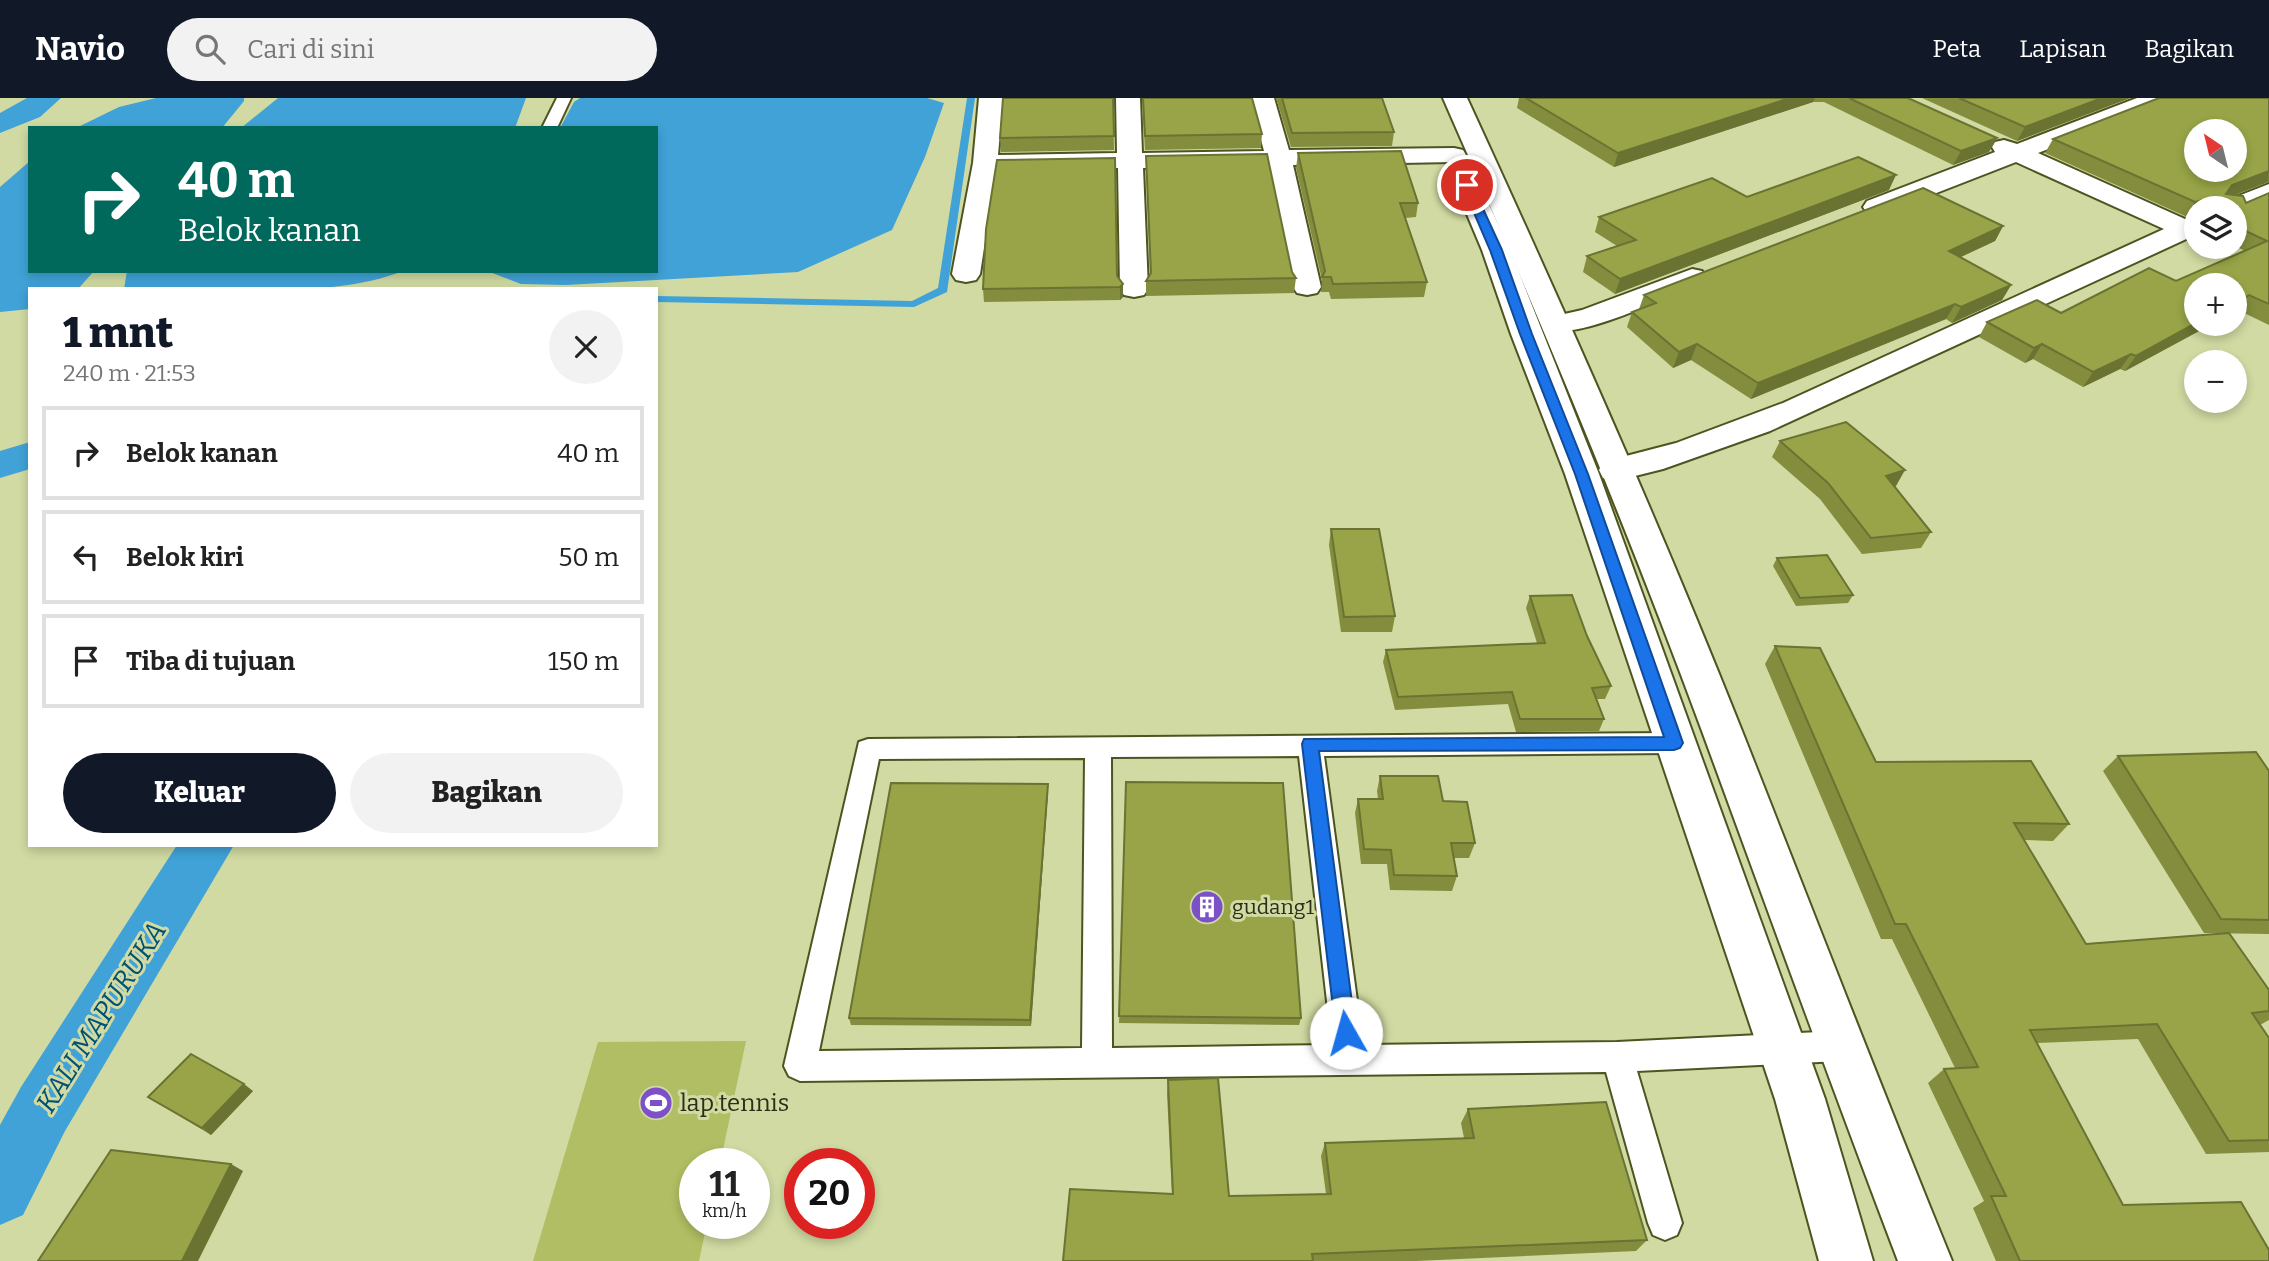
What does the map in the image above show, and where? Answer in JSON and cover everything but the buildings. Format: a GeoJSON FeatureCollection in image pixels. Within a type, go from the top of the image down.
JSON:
{"type":"FeatureCollection","features":[{"type":"Feature","properties":{"kind":"main road"},"geometry":{"type":"LineString","coordinates":[[965,274],[985,163],[991,98]]}},
{"type":"Feature","properties":{"kind":"main road"},"geometry":{"type":"LineString","coordinates":[[1128,98],[1134,289]]}},
{"type":"Feature","properties":{"kind":"main road"},"geometry":{"type":"LineString","coordinates":[[1262,98],[1279,159],[1307,287]]}},
{"type":"Feature","properties":{"kind":"main road"},"geometry":{"type":"LineString","coordinates":[[1429,98],[1496,250],[1526,334],[1582,474],[1800,1099],[1846,1261]]}},
{"type":"Feature","properties":{"kind":"main road"},"geometry":{"type":"LineString","coordinates":[[1455,98],[1557,324],[1721,729],[1924,1261]]}},
{"type":"Feature","properties":{"kind":"main road"},"geometry":{"type":"LineString","coordinates":[[1855,215],[2158,98]]}},
{"type":"Feature","properties":{"kind":"main road"},"geometry":{"type":"LineString","coordinates":[[1982,137],[2184,224]]}},
{"type":"Feature","properties":{"kind":"main road"},"geometry":{"type":"LineString","coordinates":[[985,163],[1454,155]]}},
{"type":"Feature","properties":{"kind":"main road"},"geometry":{"type":"LineString","coordinates":[[2247,202],[2269,192]]}},
{"type":"Feature","properties":{"kind":"main road"},"geometry":{"type":"LineString","coordinates":[[1615,470],[1653,462],[1712,442],[1831,394],[2184,230]]}},
{"type":"Feature","properties":{"kind":"main road"},"geometry":{"type":"LineString","coordinates":[[1557,324],[1590,317],[1716,268]]}},
{"type":"Feature","properties":{"kind":"lane"},"geometry":{"type":"LineString","coordinates":[[550,126],[564,98]]}},
{"type":"Feature","properties":{"kind":"lane"},"geometry":{"type":"LineString","coordinates":[[1674,743],[1310,744],[867,750],[800,1066],[1617,1056],[1840,1046]]}},
{"type":"Feature","properties":{"kind":"lane"},"geometry":{"type":"LineString","coordinates":[[1310,744],[1349,1059]]}},
{"type":"Feature","properties":{"kind":"lane"},"geometry":{"type":"LineString","coordinates":[[1097,1062],[1098,747]]}},
{"type":"Feature","properties":{"kind":"lane"},"geometry":{"type":"LineString","coordinates":[[1617,1056],[1665,1223]]}},
{"type":"Feature","properties":{"kind":"green space","name":"lap.tennis"},"geometry":{"type":"Polygon","coordinates":[[[746,1041],[723,1148],[679,1148],[679,1239],[704,1239],[699,1261],[533,1261],[598,1042],[746,1041]]]}},
{"type":"Feature","properties":{"kind":"water"},"geometry":{"type":"Polygon","coordinates":[[[156,98],[244,98],[224,126],[80,126],[119,107],[156,98]]]}},
{"type":"Feature","properties":{"kind":"water"},"geometry":{"type":"Polygon","coordinates":[[[278,98],[526,98],[516,126],[243,126],[278,98]]]}},
{"type":"Feature","properties":{"kind":"water"},"geometry":{"type":"Polygon","coordinates":[[[580,98],[927,98],[944,103],[925,157],[892,230],[798,272],[566,285],[521,284],[492,273],[658,273],[658,126],[561,126],[574,102],[580,98]]]}},
{"type":"Feature","properties":{"kind":"water"},"geometry":{"type":"Polygon","coordinates":[[[28,163],[28,273],[92,273],[80,287],[28,287],[28,309],[0,312],[0,187],[28,163]]]}},
{"type":"Feature","properties":{"kind":"water"},"geometry":{"type":"Polygon","coordinates":[[[127,273],[397,273],[374,280],[328,287],[124,287],[127,273]]]}},
{"type":"Feature","properties":{"kind":"waterway","name":"KALI MAPURUKA"},"geometry":{"type":"LineString","coordinates":[[0,124],[29,111],[46,98]]}},
{"type":"Feature","properties":{"kind":"waterway"},"geometry":{"type":"LineString","coordinates":[[658,299],[914,304],[943,290],[971,98]]}},
{"type":"Feature","properties":{"kind":"waterway","name":"KALI MAPURUKA"},"geometry":{"type":"LineString","coordinates":[[0,465],[28,456]]}},
{"type":"Feature","properties":{"kind":"waterway","name":"KALI MAPURUKA"},"geometry":{"type":"LineString","coordinates":[[0,1192],[43,1109],[206,847]]}},
{"type":"Feature","properties":{"kind":"place","name":"gudang1"},"geometry":{"type":"Point","coordinates":[1207,907]}},
{"type":"Feature","properties":{"kind":"place","name":"lap.tennis"},"geometry":{"type":"Point","coordinates":[656,1103]}},
{"type":"Feature","properties":{"kind":"route"},"geometry":{"type":"LineString","coordinates":[[1346,1033],[1310,744],[1674,743],[1582,474],[1526,334],[1496,250],[1467,185]]}}]}
